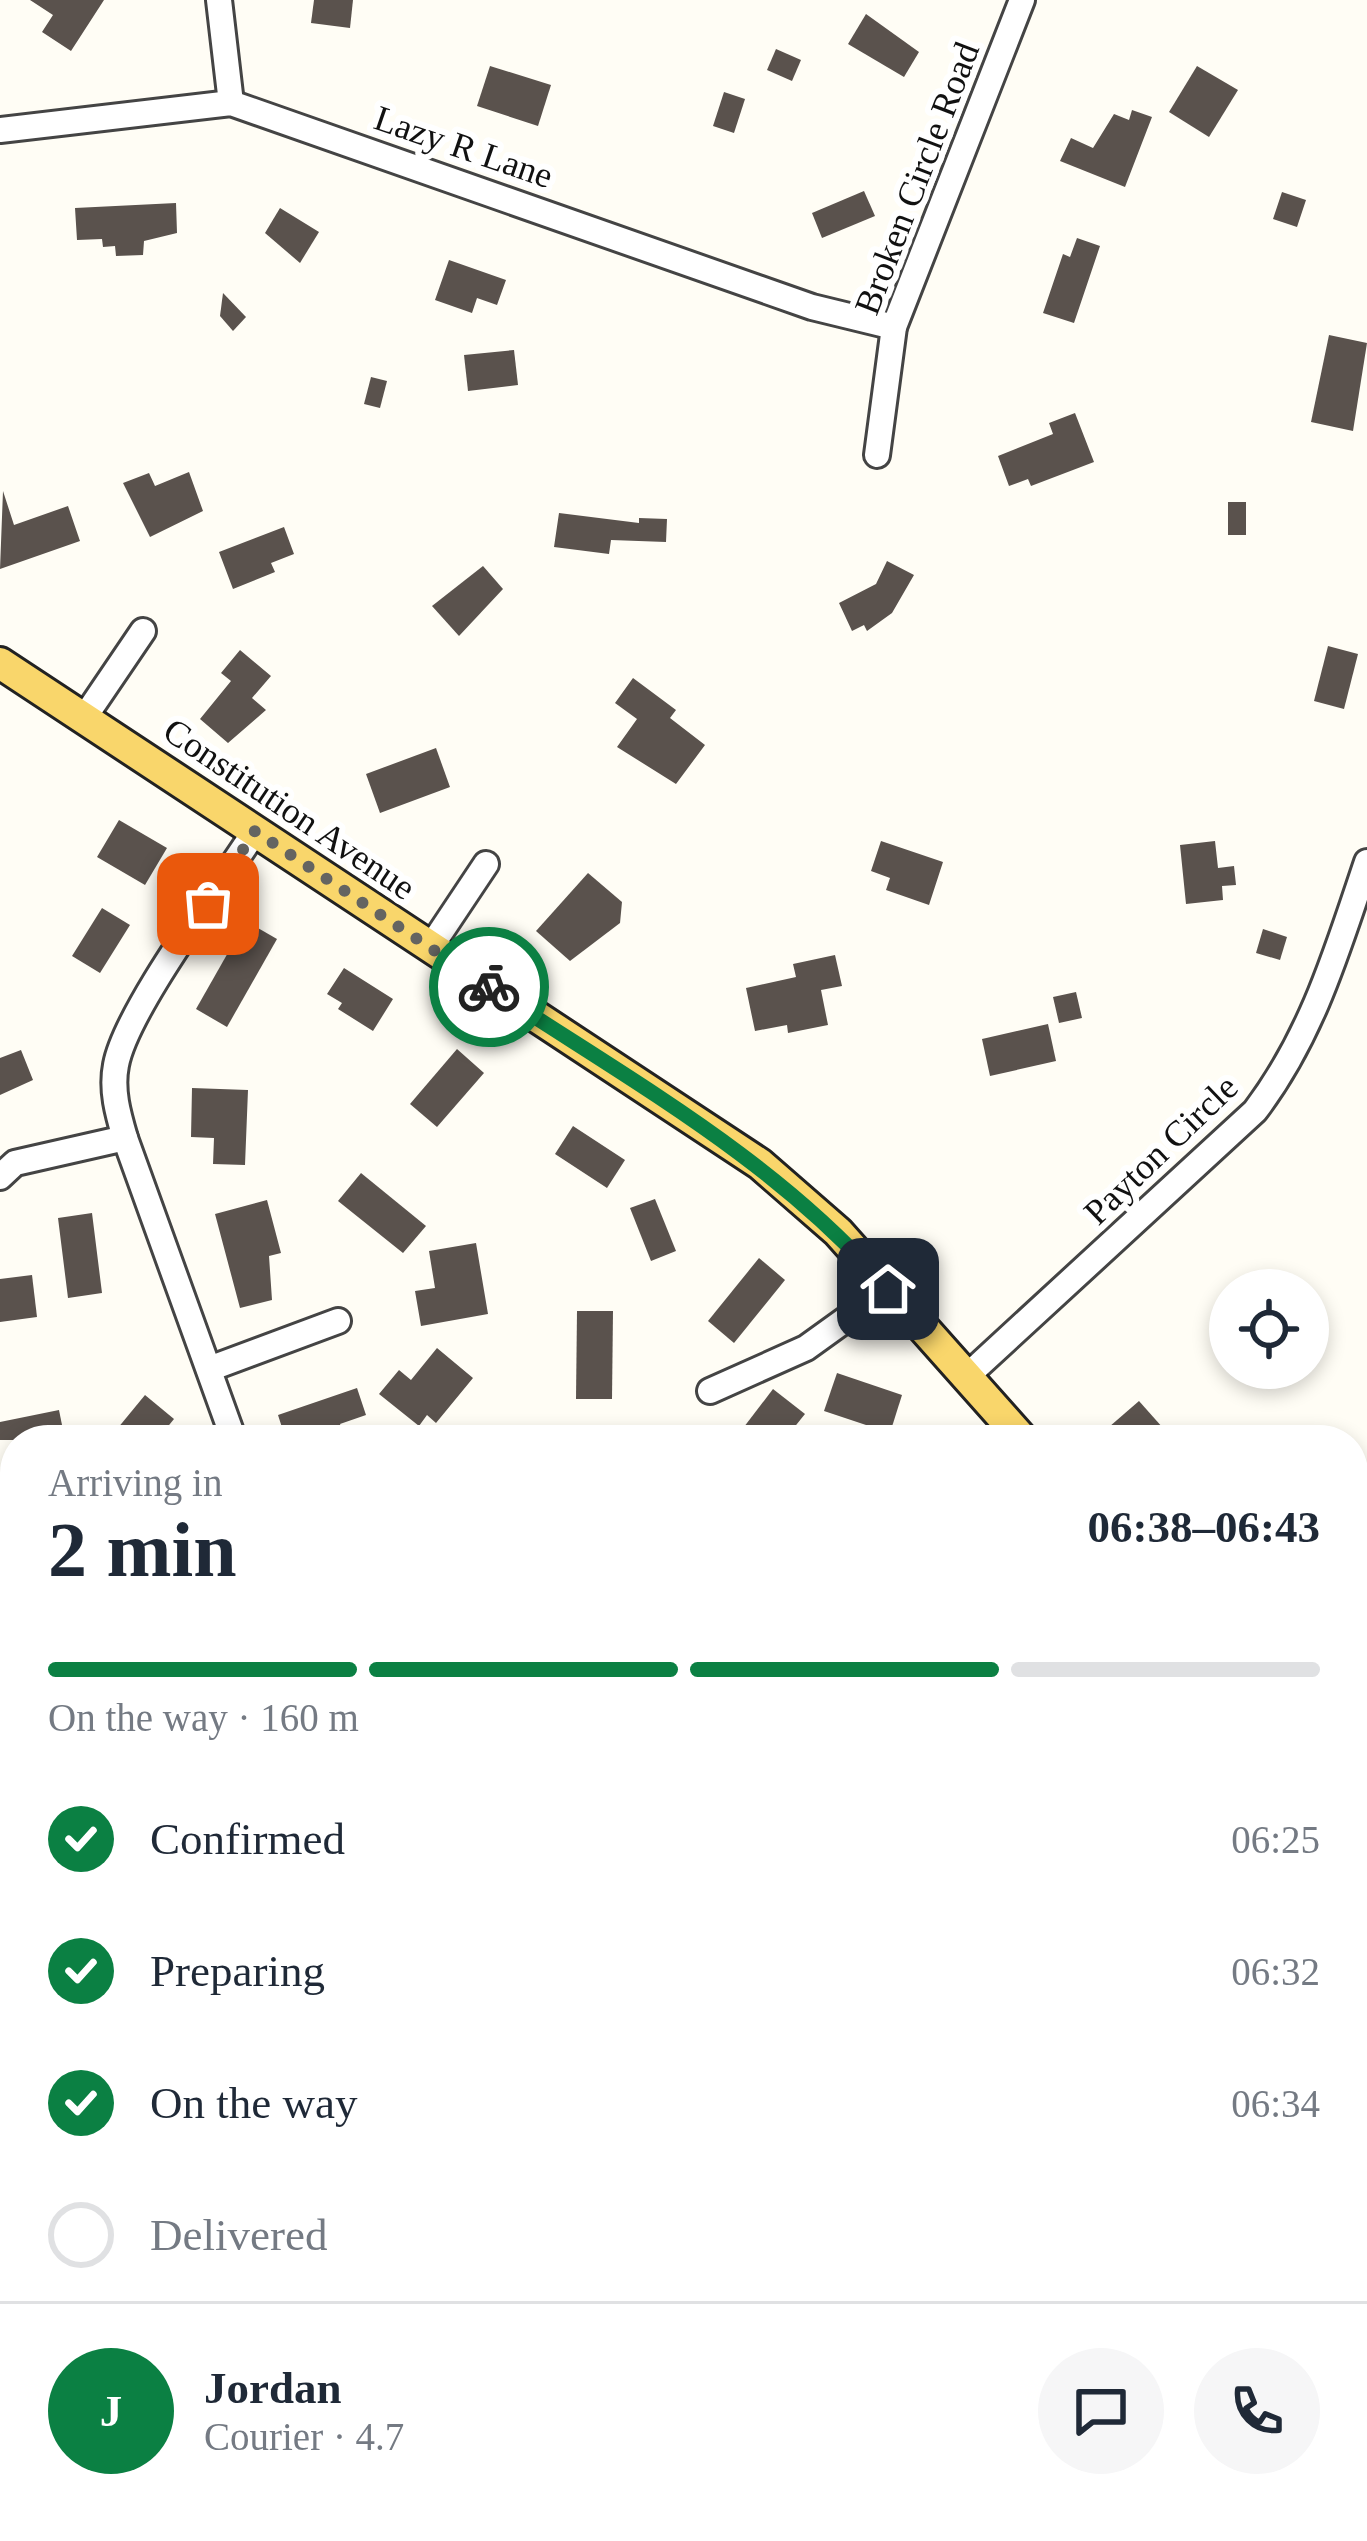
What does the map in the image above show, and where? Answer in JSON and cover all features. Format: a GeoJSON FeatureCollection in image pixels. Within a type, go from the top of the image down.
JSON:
{"type":"FeatureCollection","features":[{"type":"Feature","properties":{"kind":"main road","name":"Constitution Avenue"},"geometry":{"type":"LineString","coordinates":[[0,663],[760,1164],[838,1232],[1009,1425]]}},
{"type":"Feature","properties":{"kind":"street"},"geometry":{"type":"LineString","coordinates":[[219,0],[231,103]]}},
{"type":"Feature","properties":{"kind":"street","name":"Broken Circle Road"},"geometry":{"type":"LineString","coordinates":[[877,455],[894,327],[1019,1]]}},
{"type":"Feature","properties":{"kind":"street","name":"Lazy R Lane"},"geometry":{"type":"LineString","coordinates":[[0,130],[231,103],[812,307],[894,327]]}},
{"type":"Feature","properties":{"kind":"street"},"geometry":{"type":"LineString","coordinates":[[84,718],[142,631]]}},
{"type":"Feature","properties":{"kind":"street"},"geometry":{"type":"LineString","coordinates":[[229,1425],[125,1138],[114,1087],[124,1038],[255,831]]}},
{"type":"Feature","properties":{"kind":"street","name":"Payton Circle"},"geometry":{"type":"LineString","coordinates":[[966,1377],[1255,1111],[1283,1074],[1318,1007],[1367,862]]}},
{"type":"Feature","properties":{"kind":"street"},"geometry":{"type":"LineString","coordinates":[[430,948],[486,863]]}},
{"type":"Feature","properties":{"kind":"street"},"geometry":{"type":"LineString","coordinates":[[0,1177],[15,1163],[125,1138]]}},
{"type":"Feature","properties":{"kind":"street"},"geometry":{"type":"LineString","coordinates":[[710,1391],[806,1348],[888,1289]]}},
{"type":"Feature","properties":{"kind":"street"},"geometry":{"type":"LineString","coordinates":[[209,1369],[338,1321]]}},
{"type":"Feature","properties":{"kind":"building"},"geometry":{"type":"Polygon","coordinates":[[[30,0],[104,0],[71,51],[42,32],[53,15],[30,0]]]}},
{"type":"Feature","properties":{"kind":"building"},"geometry":{"type":"Polygon","coordinates":[[[314,0],[353,0],[350,28],[311,23],[314,0]]]}},
{"type":"Feature","properties":{"kind":"building"},"geometry":{"type":"Polygon","coordinates":[[[866,14],[919,52],[904,77],[848,44],[866,14]]]}},
{"type":"Feature","properties":{"kind":"building"},"geometry":{"type":"Polygon","coordinates":[[[776,49],[801,60],[792,81],[767,70],[776,49]]]}},
{"type":"Feature","properties":{"kind":"building"},"geometry":{"type":"Polygon","coordinates":[[[490,66],[551,85],[538,126],[477,106],[490,66]]]}},
{"type":"Feature","properties":{"kind":"building"},"geometry":{"type":"Polygon","coordinates":[[[1197,66],[1238,90],[1209,137],[1169,112],[1197,66]]]}},
{"type":"Feature","properties":{"kind":"building"},"geometry":{"type":"Polygon","coordinates":[[[724,92],[745,99],[734,133],[713,126],[724,92]]]}},
{"type":"Feature","properties":{"kind":"building"},"geometry":{"type":"Polygon","coordinates":[[[1132,110],[1152,117],[1125,187],[1060,161],[1071,138],[1093,148],[1114,114],[1129,120],[1132,110]]]}},
{"type":"Feature","properties":{"kind":"building"},"geometry":{"type":"Polygon","coordinates":[[[864,191],[875,216],[822,238],[812,213],[864,191]]]}},
{"type":"Feature","properties":{"kind":"building"},"geometry":{"type":"Polygon","coordinates":[[[1282,192],[1306,200],[1297,227],[1273,219],[1282,192]]]}},
{"type":"Feature","properties":{"kind":"building"},"geometry":{"type":"Polygon","coordinates":[[[176,203],[177,233],[144,241],[143,255],[116,256],[115,246],[103,247],[102,239],[77,240],[75,208],[176,203]]]}},
{"type":"Feature","properties":{"kind":"building"},"geometry":{"type":"Polygon","coordinates":[[[280,208],[319,232],[300,263],[265,233],[280,208]]]}},
{"type":"Feature","properties":{"kind":"building"},"geometry":{"type":"Polygon","coordinates":[[[1077,238],[1100,246],[1074,323],[1043,313],[1063,254],[1070,257],[1077,238]]]}},
{"type":"Feature","properties":{"kind":"building"},"geometry":{"type":"Polygon","coordinates":[[[449,260],[506,280],[497,305],[477,298],[472,313],[435,300],[449,260]]]}},
{"type":"Feature","properties":{"kind":"building"},"geometry":{"type":"Polygon","coordinates":[[[223,293],[246,317],[233,331],[220,316],[223,293]]]}},
{"type":"Feature","properties":{"kind":"building"},"geometry":{"type":"Polygon","coordinates":[[[1329,335],[1367,343],[1353,431],[1311,422],[1329,335]]]}},
{"type":"Feature","properties":{"kind":"building"},"geometry":{"type":"Polygon","coordinates":[[[514,350],[518,385],[468,391],[464,355],[514,350]]]}},
{"type":"Feature","properties":{"kind":"building"},"geometry":{"type":"Polygon","coordinates":[[[371,377],[387,381],[380,408],[364,404],[371,377]]]}},
{"type":"Feature","properties":{"kind":"building"},"geometry":{"type":"Polygon","coordinates":[[[1075,413],[1094,462],[1031,486],[1028,479],[1009,486],[998,456],[1053,434],[1049,423],[1075,413]]]}},
{"type":"Feature","properties":{"kind":"building"},"geometry":{"type":"Polygon","coordinates":[[[189,472],[203,511],[150,537],[123,483],[149,473],[155,486],[189,472]]]}},
{"type":"Feature","properties":{"kind":"building"},"geometry":{"type":"Polygon","coordinates":[[[3,491],[14,525],[68,506],[80,541],[0,569],[3,491]]]}},
{"type":"Feature","properties":{"kind":"building"},"geometry":{"type":"Polygon","coordinates":[[[1228,502],[1246,502],[1246,535],[1228,535],[1228,502]]]}},
{"type":"Feature","properties":{"kind":"building"},"geometry":{"type":"Polygon","coordinates":[[[559,513],[639,523],[639,518],[667,519],[666,542],[611,540],[609,554],[554,547],[559,513]]]}},
{"type":"Feature","properties":{"kind":"building"},"geometry":{"type":"Polygon","coordinates":[[[284,527],[294,554],[271,563],[275,572],[233,589],[219,552],[284,527]]]}},
{"type":"Feature","properties":{"kind":"building"},"geometry":{"type":"Polygon","coordinates":[[[887,561],[914,575],[892,613],[867,631],[864,625],[852,631],[839,603],[876,584],[887,561]]]}},
{"type":"Feature","properties":{"kind":"building"},"geometry":{"type":"Polygon","coordinates":[[[483,566],[503,589],[459,636],[432,606],[483,566]]]}},
{"type":"Feature","properties":{"kind":"building"},"geometry":{"type":"Polygon","coordinates":[[[1328,646],[1358,654],[1344,709],[1314,701],[1328,646]]]}},
{"type":"Feature","properties":{"kind":"building"},"geometry":{"type":"Polygon","coordinates":[[[240,650],[271,676],[252,698],[266,710],[228,743],[200,719],[231,681],[221,673],[240,650]]]}},
{"type":"Feature","properties":{"kind":"building"},"geometry":{"type":"Polygon","coordinates":[[[633,678],[676,710],[670,718],[705,745],[676,784],[617,747],[637,719],[615,703],[633,678]]]}},
{"type":"Feature","properties":{"kind":"building"},"geometry":{"type":"Polygon","coordinates":[[[436,748],[450,787],[380,813],[366,774],[436,748]]]}},
{"type":"Feature","properties":{"kind":"building"},"geometry":{"type":"Polygon","coordinates":[[[119,820],[167,848],[145,885],[97,857],[119,820]]]}},
{"type":"Feature","properties":{"kind":"building"},"geometry":{"type":"Polygon","coordinates":[[[881,841],[943,862],[929,905],[886,890],[890,878],[871,871],[881,841]]]}},
{"type":"Feature","properties":{"kind":"building"},"geometry":{"type":"Polygon","coordinates":[[[1215,841],[1218,868],[1234,866],[1236,885],[1222,886],[1223,900],[1186,904],[1180,845],[1215,841]]]}},
{"type":"Feature","properties":{"kind":"building"},"geometry":{"type":"Polygon","coordinates":[[[588,873],[622,902],[620,923],[570,961],[536,931],[588,873]]]}},
{"type":"Feature","properties":{"kind":"building"},"geometry":{"type":"Polygon","coordinates":[[[102,908],[130,925],[100,973],[72,956],[102,908]]]}},
{"type":"Feature","properties":{"kind":"building"},"geometry":{"type":"Polygon","coordinates":[[[246,921],[277,939],[227,1027],[196,1009],[246,921]]]}},
{"type":"Feature","properties":{"kind":"building"},"geometry":{"type":"Polygon","coordinates":[[[1263,929],[1287,937],[1280,960],[1256,953],[1263,929]]]}},
{"type":"Feature","properties":{"kind":"building"},"geometry":{"type":"Polygon","coordinates":[[[835,955],[842,986],[821,990],[828,1025],[788,1033],[787,1025],[755,1031],[746,988],[796,977],[793,964],[835,955]]]}},
{"type":"Feature","properties":{"kind":"building"},"geometry":{"type":"Polygon","coordinates":[[[344,968],[393,999],[373,1031],[338,1009],[342,1003],[327,994],[344,968]]]}},
{"type":"Feature","properties":{"kind":"building"},"geometry":{"type":"Polygon","coordinates":[[[1076,992],[1082,1018],[1059,1023],[1053,997],[1076,992]]]}},
{"type":"Feature","properties":{"kind":"building"},"geometry":{"type":"Polygon","coordinates":[[[1048,1024],[1056,1061],[990,1076],[982,1039],[1048,1024]]]}},
{"type":"Feature","properties":{"kind":"building"},"geometry":{"type":"Polygon","coordinates":[[[457,1049],[484,1073],[437,1127],[410,1104],[457,1049]]]}},
{"type":"Feature","properties":{"kind":"building"},"geometry":{"type":"Polygon","coordinates":[[[21,1050],[33,1080],[0,1095],[0,1058],[21,1050]]]}},
{"type":"Feature","properties":{"kind":"building"},"geometry":{"type":"Polygon","coordinates":[[[192,1088],[248,1090],[245,1165],[213,1164],[214,1138],[191,1137],[192,1088]]]}},
{"type":"Feature","properties":{"kind":"building"},"geometry":{"type":"Polygon","coordinates":[[[573,1126],[625,1160],[607,1188],[555,1154],[573,1126]]]}},
{"type":"Feature","properties":{"kind":"building"},"geometry":{"type":"Polygon","coordinates":[[[361,1173],[426,1226],[403,1253],[338,1201],[361,1173]]]}},
{"type":"Feature","properties":{"kind":"building"},"geometry":{"type":"Polygon","coordinates":[[[655,1199],[676,1251],[651,1261],[630,1208],[655,1199]]]}},
{"type":"Feature","properties":{"kind":"building"},"geometry":{"type":"Polygon","coordinates":[[[267,1200],[281,1253],[269,1256],[272,1300],[240,1308],[215,1214],[267,1200]]]}},
{"type":"Feature","properties":{"kind":"building"},"geometry":{"type":"Polygon","coordinates":[[[92,1213],[102,1293],[68,1298],[58,1218],[92,1213]]]}},
{"type":"Feature","properties":{"kind":"building"},"geometry":{"type":"Polygon","coordinates":[[[476,1243],[488,1314],[421,1326],[415,1291],[435,1288],[429,1251],[476,1243]]]}},
{"type":"Feature","properties":{"kind":"building"},"geometry":{"type":"Polygon","coordinates":[[[759,1258],[785,1280],[734,1343],[708,1321],[759,1258]]]}},
{"type":"Feature","properties":{"kind":"building"},"geometry":{"type":"Polygon","coordinates":[[[32,1275],[37,1317],[0,1322],[0,1279],[32,1275]]]}},
{"type":"Feature","properties":{"kind":"building"},"geometry":{"type":"Polygon","coordinates":[[[577,1311],[613,1311],[612,1399],[576,1399],[577,1311]]]}},
{"type":"Feature","properties":{"kind":"building"},"geometry":{"type":"Polygon","coordinates":[[[437,1348],[473,1378],[436,1423],[427,1415],[420,1425],[379,1394],[399,1370],[411,1380],[437,1348]]]}},
{"type":"Feature","properties":{"kind":"building"},"geometry":{"type":"Polygon","coordinates":[[[837,1373],[902,1395],[893,1425],[866,1425],[824,1411],[837,1373]]]}},
{"type":"Feature","properties":{"kind":"building"},"geometry":{"type":"Polygon","coordinates":[[[357,1388],[366,1415],[340,1425],[281,1425],[278,1415],[357,1388]]]}},
{"type":"Feature","properties":{"kind":"building"},"geometry":{"type":"Polygon","coordinates":[[[773,1389],[805,1414],[796,1425],[745,1425],[773,1389]]]}},
{"type":"Feature","properties":{"kind":"building"},"geometry":{"type":"Polygon","coordinates":[[[145,1395],[174,1419],[169,1425],[120,1425],[145,1395]]]}},
{"type":"Feature","properties":{"kind":"building"},"geometry":{"type":"Polygon","coordinates":[[[1139,1401],[1160,1425],[1111,1425],[1139,1401]]]}},
{"type":"Feature","properties":{"kind":"building"},"geometry":{"type":"Polygon","coordinates":[[[59,1410],[62,1425],[0,1425],[59,1410]]]}},
{"type":"Feature","properties":{"kind":"way so far"},"geometry":{"type":"LineString","coordinates":[[208,904],[255,831],[489,987]]}},
{"type":"Feature","properties":{"kind":"route"},"geometry":{"type":"LineString","coordinates":[[489,987],[760,1164],[838,1232],[888,1289]]}}]}
